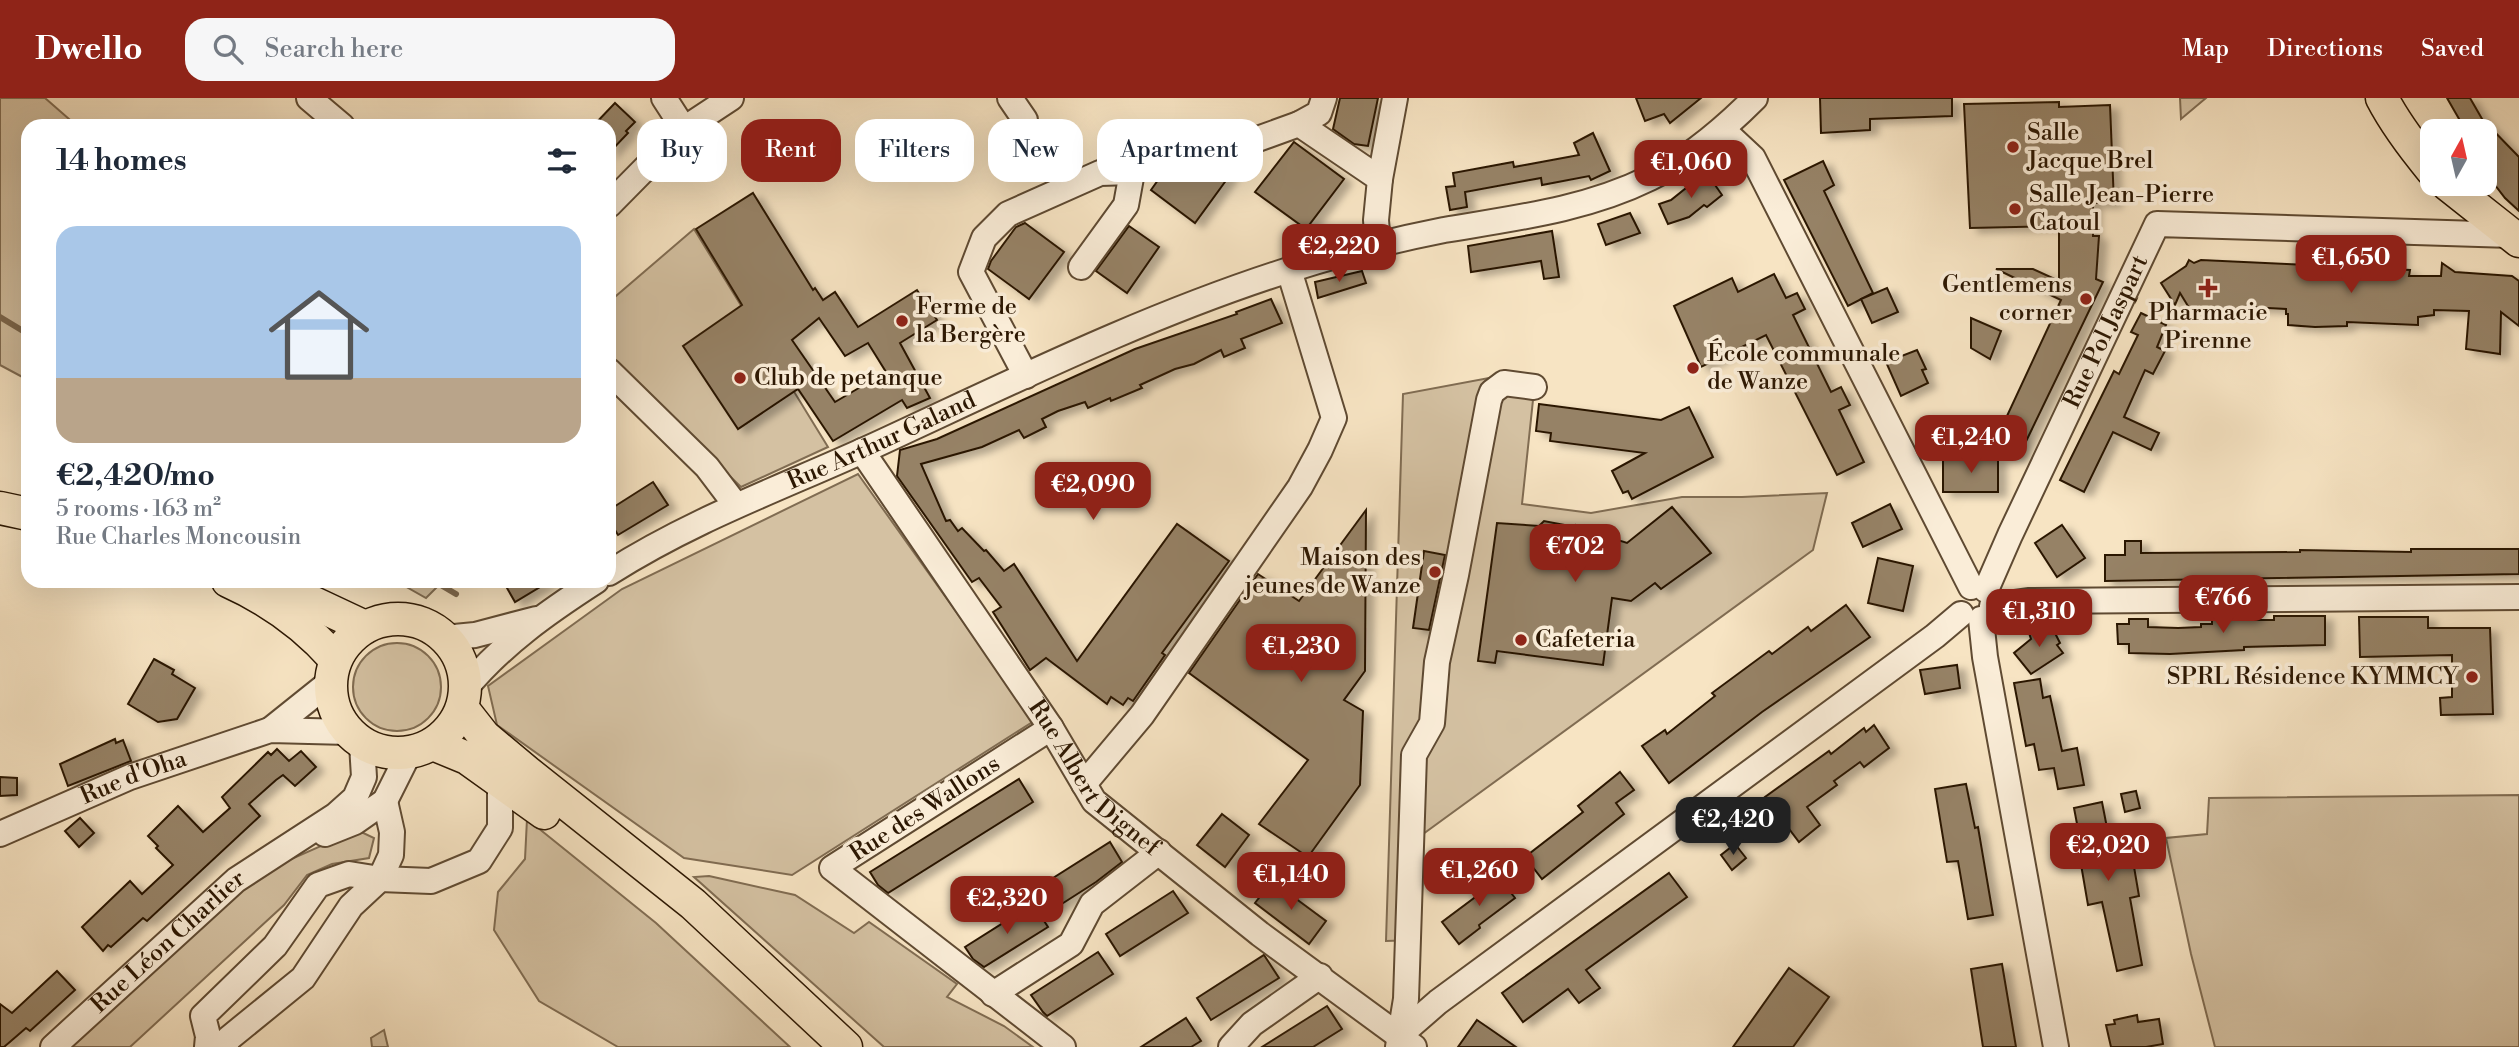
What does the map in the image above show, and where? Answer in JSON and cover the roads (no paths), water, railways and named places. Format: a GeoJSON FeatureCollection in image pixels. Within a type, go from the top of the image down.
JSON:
{"type":"FeatureCollection","features":[{"type":"Feature","properties":{"kind":"main road"},"geometry":{"type":"LineString","coordinates":[[2382,98],[2398,127],[2420,155]]}},
{"type":"Feature","properties":{"kind":"main road"},"geometry":{"type":"LineString","coordinates":[[2462,196],[2515,238]]}},
{"type":"Feature","properties":{"kind":"main road"},"geometry":{"type":"LineString","coordinates":[[0,508],[21,512]]}},
{"type":"Feature","properties":{"kind":"main road"},"geometry":{"type":"LineString","coordinates":[[245,588],[307,630],[333,671]]}},
{"type":"Feature","properties":{"kind":"main road"},"geometry":{"type":"LineString","coordinates":[[282,588],[365,627]]}},
{"type":"Feature","properties":{"kind":"main road"},"geometry":{"type":"LineString","coordinates":[[421,749],[455,722],[463,699],[460,661],[444,638],[420,623],[406,619],[378,622],[365,627],[353,635],[333,671],[331,700],[337,717],[355,738],[385,752],[421,749],[467,758],[500,779],[678,918],[818,1047]]}},
{"type":"Feature","properties":{"kind":"main road"},"geometry":{"type":"LineString","coordinates":[[463,699],[484,736],[702,912],[846,1047]]}},
{"type":"Feature","properties":{"kind":"street"},"geometry":{"type":"LineString","coordinates":[[309,98],[334,119]]}},
{"type":"Feature","properties":{"kind":"street"},"geometry":{"type":"LineString","coordinates":[[664,98],[678,119]]}},
{"type":"Feature","properties":{"kind":"street"},"geometry":{"type":"LineString","coordinates":[[699,119],[731,98]]}},
{"type":"Feature","properties":{"kind":"street"},"geometry":{"type":"LineString","coordinates":[[1010,98],[1024,119]]}},
{"type":"Feature","properties":{"kind":"street"},"geometry":{"type":"LineString","coordinates":[[1263,137],[1299,124],[1319,113],[1324,98]]}},
{"type":"Feature","properties":{"kind":"street"},"geometry":{"type":"LineString","coordinates":[[1378,245],[1376,220],[1380,179],[1395,98]]}},
{"type":"Feature","properties":{"kind":"street","name":"Rue Arthur Galand"},"geometry":{"type":"LineString","coordinates":[[735,505],[1154,320],[1289,270],[1378,245],[1446,230],[1558,211],[1614,194],[1654,176],[1723,130],[1753,99]]}},
{"type":"Feature","properties":{"kind":"street"},"geometry":{"type":"LineString","coordinates":[[1299,124],[1380,179]]}},
{"type":"Feature","properties":{"kind":"street"},"geometry":{"type":"LineString","coordinates":[[1723,130],[1753,158],[1978,603],[1985,657],[2056,1047]]}},
{"type":"Feature","properties":{"kind":"street"},"geometry":{"type":"LineString","coordinates":[[1026,376],[971,272],[984,238],[1008,214],[1097,174]]}},
{"type":"Feature","properties":{"kind":"street"},"geometry":{"type":"LineString","coordinates":[[616,198],[637,177]]}},
{"type":"Feature","properties":{"kind":"street"},"geometry":{"type":"LineString","coordinates":[[1081,267],[1126,205],[1130,182]]}},
{"type":"Feature","properties":{"kind":"street","name":"Rue Pol Jaspart"},"geometry":{"type":"LineString","coordinates":[[1978,603],[2157,224],[2515,238]]}},
{"type":"Feature","properties":{"kind":"street"},"geometry":{"type":"LineString","coordinates":[[1084,784],[1142,715],[1300,487],[1334,418],[1289,270]]}},
{"type":"Feature","properties":{"kind":"street"},"geometry":{"type":"LineString","coordinates":[[616,378],[707,467],[735,505],[647,548],[616,568]]}},
{"type":"Feature","properties":{"kind":"street"},"geometry":{"type":"LineString","coordinates":[[1404,1043],[1414,755],[1432,723],[1437,662],[1489,400],[1492,392],[1504,383],[1534,387]]}},
{"type":"Feature","properties":{"kind":"street","name":"Rue Albert Dignef"},"geometry":{"type":"LineString","coordinates":[[862,451],[1051,728],[1094,801],[1260,934],[1320,976],[1404,1043]]}},
{"type":"Feature","properties":{"kind":"street"},"geometry":{"type":"LineString","coordinates":[[463,699],[490,660],[540,618],[585,588]]}},
{"type":"Feature","properties":{"kind":"street"},"geometry":{"type":"LineString","coordinates":[[1404,1043],[1438,1002],[1978,603],[2519,597]]}},
{"type":"Feature","properties":{"kind":"street"},"geometry":{"type":"LineString","coordinates":[[444,638],[475,635],[540,618]]}},
{"type":"Feature","properties":{"kind":"street","name":"Rue d'Oha"},"geometry":{"type":"LineString","coordinates":[[270,730],[333,671]]}},
{"type":"Feature","properties":{"kind":"street","name":"Rue des Wallons"},"geometry":{"type":"LineString","coordinates":[[1051,728],[832,869],[1063,1047]]}},
{"type":"Feature","properties":{"kind":"street","name":"Rue d'Oha"},"geometry":{"type":"LineString","coordinates":[[0,834],[130,777],[270,730],[355,738]]}},
{"type":"Feature","properties":{"kind":"street","name":"Rue Léon Charlier"},"geometry":{"type":"LineString","coordinates":[[53,1047],[236,880],[336,815],[355,798],[364,777],[355,738]]}},
{"type":"Feature","properties":{"kind":"street","name":"Rue Léon Charlier"},"geometry":{"type":"LineString","coordinates":[[291,845],[355,821],[385,801],[421,749]]}},
{"type":"Feature","properties":{"kind":"street"},"geometry":{"type":"LineString","coordinates":[[385,801],[392,832],[391,855],[380,878],[351,906],[303,978],[222,1044],[203,1016],[275,946],[318,885],[349,874],[380,878],[431,881],[479,861],[500,828],[500,779]]}},
{"type":"Feature","properties":{"kind":"street"},"geometry":{"type":"LineString","coordinates":[[993,995],[1071,944],[1092,904],[1159,852]]}},
{"type":"Feature","properties":{"kind":"street"},"geometry":{"type":"LineString","coordinates":[[1231,1047],[1252,1024],[1320,976]]}},
{"type":"Feature","properties":{"kind":"waterway"},"geometry":{"type":"LineString","coordinates":[[0,317],[21,330]]}},
{"type":"Feature","properties":{"kind":"waterway"},"geometry":{"type":"LineString","coordinates":[[446,588],[456,594]]}},
{"type":"Feature","properties":{"kind":"place","name":"Salle Jacque Brel"},"geometry":{"type":"Point","coordinates":[2013,147]}},
{"type":"Feature","properties":{"kind":"place","name":"Salle Jean-Pierre Catoul"},"geometry":{"type":"Point","coordinates":[2015,209]}},
{"type":"Feature","properties":{"kind":"place","name":"Pharmacie Pirenne"},"geometry":{"type":"Point","coordinates":[2208,288]}},
{"type":"Feature","properties":{"kind":"place","name":"Gentlemens corner"},"geometry":{"type":"Point","coordinates":[2086,299]}},
{"type":"Feature","properties":{"kind":"place","name":"Ferme de la Bergère"},"geometry":{"type":"Point","coordinates":[902,321]}},
{"type":"Feature","properties":{"kind":"place","name":"École communale de Wanze"},"geometry":{"type":"Point","coordinates":[1693,368]}},
{"type":"Feature","properties":{"kind":"place","name":"Club de petanque"},"geometry":{"type":"Point","coordinates":[740,378]}},
{"type":"Feature","properties":{"kind":"place","name":"Maison des jeunes de Wanze"},"geometry":{"type":"Point","coordinates":[1435,572]}},
{"type":"Feature","properties":{"kind":"place","name":"Cafeteria"},"geometry":{"type":"Point","coordinates":[1521,640]}},
{"type":"Feature","properties":{"kind":"place","name":"SPRL Résidence KYMMCY"},"geometry":{"type":"Point","coordinates":[2472,677]}}]}
